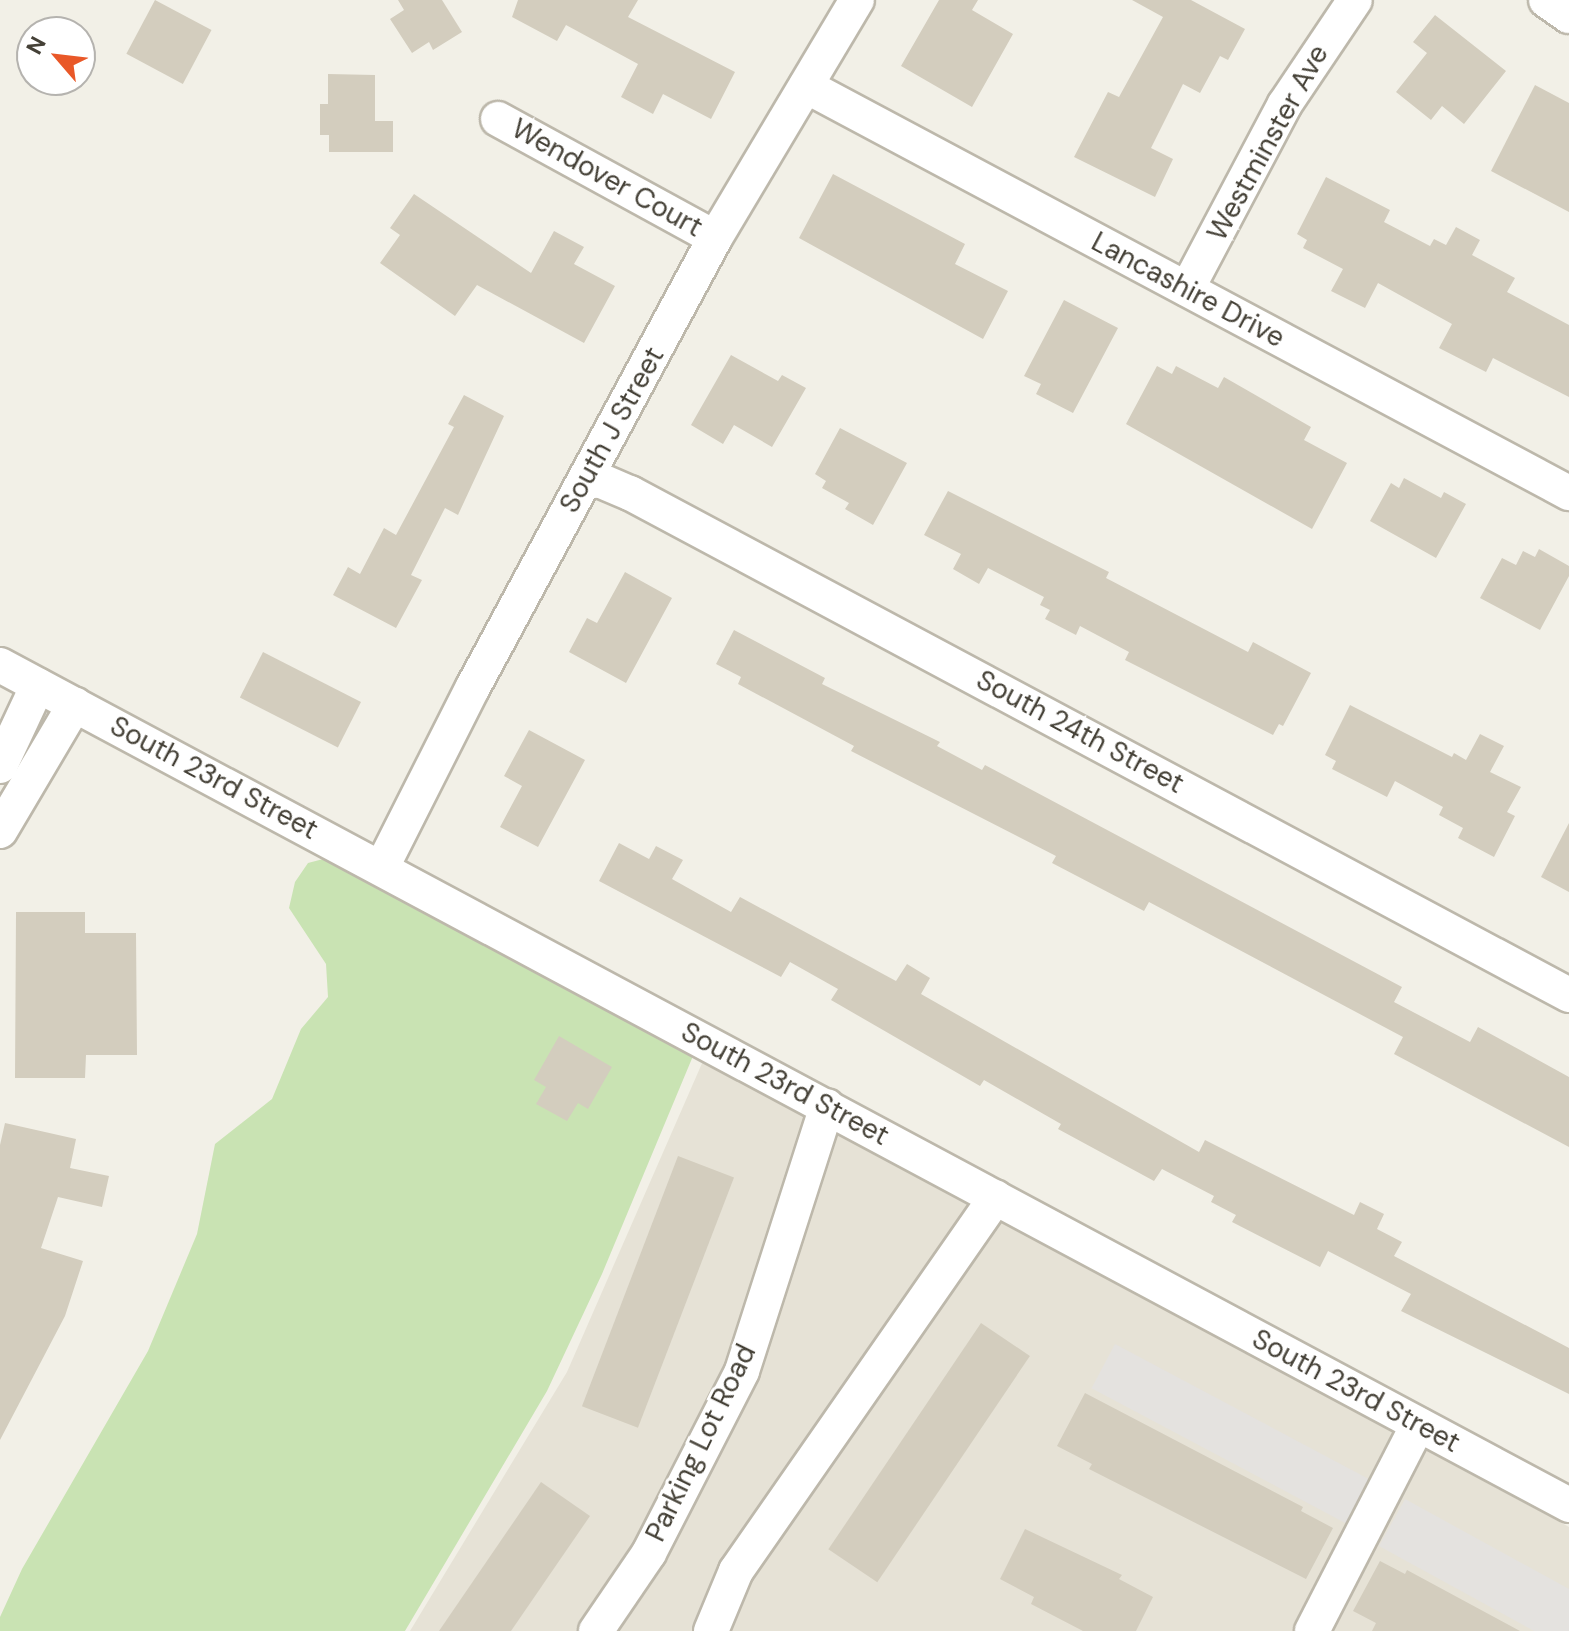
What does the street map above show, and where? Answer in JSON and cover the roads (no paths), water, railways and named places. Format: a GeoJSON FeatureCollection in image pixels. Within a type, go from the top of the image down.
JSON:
{"type":"FeatureCollection","features":[{"type":"Feature","properties":{"kind":"street","name":"South J Street"},"geometry":{"type":"LineString","coordinates":[[382,867],[479,674],[587,482],[715,238],[857,0]]}},
{"type":"Feature","properties":{"kind":"street","name":"Westminster Ave"},"geometry":{"type":"LineString","coordinates":[[1187,289],[1285,104],[1355,0]]}},
{"type":"Feature","properties":{"kind":"street"},"geometry":{"type":"LineString","coordinates":[[1546,0],[1569,16]]}},
{"type":"Feature","properties":{"kind":"street","name":"Lancashire Drive"},"geometry":{"type":"LineString","coordinates":[[806,86],[1569,493]]}},
{"type":"Feature","properties":{"kind":"street","name":"Wendover Court"},"geometry":{"type":"LineString","coordinates":[[498,119],[715,238]]}},
{"type":"Feature","properties":{"kind":"street","name":"South 24th Street"},"geometry":{"type":"LineString","coordinates":[[587,482],[599,480],[644,500],[1569,995]]}},
{"type":"Feature","properties":{"kind":"street","name":"South 23rd Street"},"geometry":{"type":"LineString","coordinates":[[0,665],[1569,1505]]}},
{"type":"Feature","properties":{"kind":"street"},"geometry":{"type":"LineString","coordinates":[[0,766],[38,685]]}},
{"type":"Feature","properties":{"kind":"street"},"geometry":{"type":"LineString","coordinates":[[0,831],[75,704]]}},
{"type":"Feature","properties":{"kind":"street","name":"Parking Lot Road"},"geometry":{"type":"LineString","coordinates":[[596,1631],[649,1553],[742,1371],[827,1106]]}},
{"type":"Feature","properties":{"kind":"street"},"geometry":{"type":"LineString","coordinates":[[711,1631],[736,1571],[996,1197]]}},
{"type":"Feature","properties":{"kind":"street"},"geometry":{"type":"LineString","coordinates":[[1312,1631],[1418,1425]]}}]}
